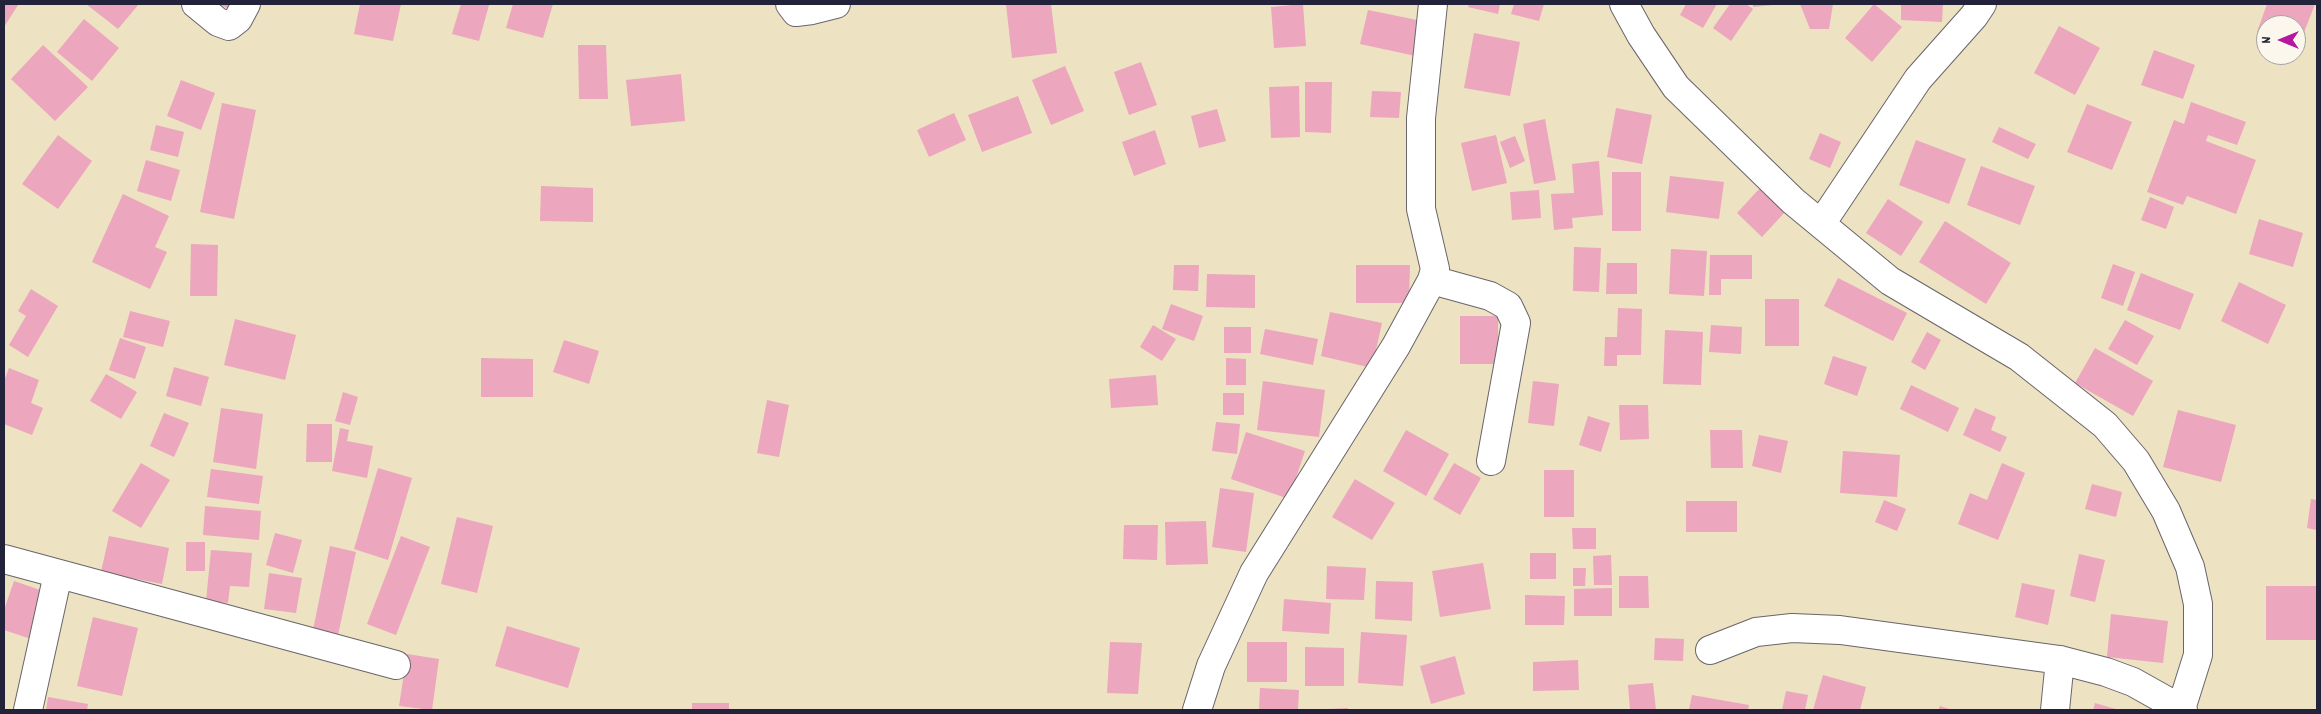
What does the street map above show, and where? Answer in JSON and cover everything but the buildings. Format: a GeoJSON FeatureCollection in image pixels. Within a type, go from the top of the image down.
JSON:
{"type":"FeatureCollection","features":[{"type":"Feature","properties":{"kind":"street"},"geometry":{"type":"LineString","coordinates":[[196,4],[218,22],[229,26],[238,19],[246,4]]}},
{"type":"Feature","properties":{"kind":"street"},"geometry":{"type":"LineString","coordinates":[[790,4],[796,12],[836,4]]}},
{"type":"Feature","properties":{"kind":"street"},"geometry":{"type":"LineString","coordinates":[[1197,710],[1211,666],[1254,573],[1396,346],[1432,280],[1435,269],[1421,209],[1421,118],[1434,4]]}},
{"type":"Feature","properties":{"kind":"street"},"geometry":{"type":"LineString","coordinates":[[1624,4],[1641,35],[1676,87],[1793,201],[1890,281],[2019,357],[2105,425],[2136,461],[2166,511],[2190,567],[2198,604],[2198,655],[2182,710],[2133,682],[2106,672],[2060,660],[1840,630],[1792,628],[1756,632],[1710,650]]}},
{"type":"Feature","properties":{"kind":"street"},"geometry":{"type":"LineString","coordinates":[[1821,224],[1918,79],[1974,16],[1982,4]]}},
{"type":"Feature","properties":{"kind":"street"},"geometry":{"type":"LineString","coordinates":[[1432,280],[1490,296],[1508,306],[1516,323],[1490,461]]}},
{"type":"Feature","properties":{"kind":"street"},"geometry":{"type":"LineString","coordinates":[[4,559],[396,665]]}},
{"type":"Feature","properties":{"kind":"street"},"geometry":{"type":"LineString","coordinates":[[28,710],[58,574]]}},
{"type":"Feature","properties":{"kind":"street"},"geometry":{"type":"LineString","coordinates":[[2055,710],[2060,660]]}}]}
